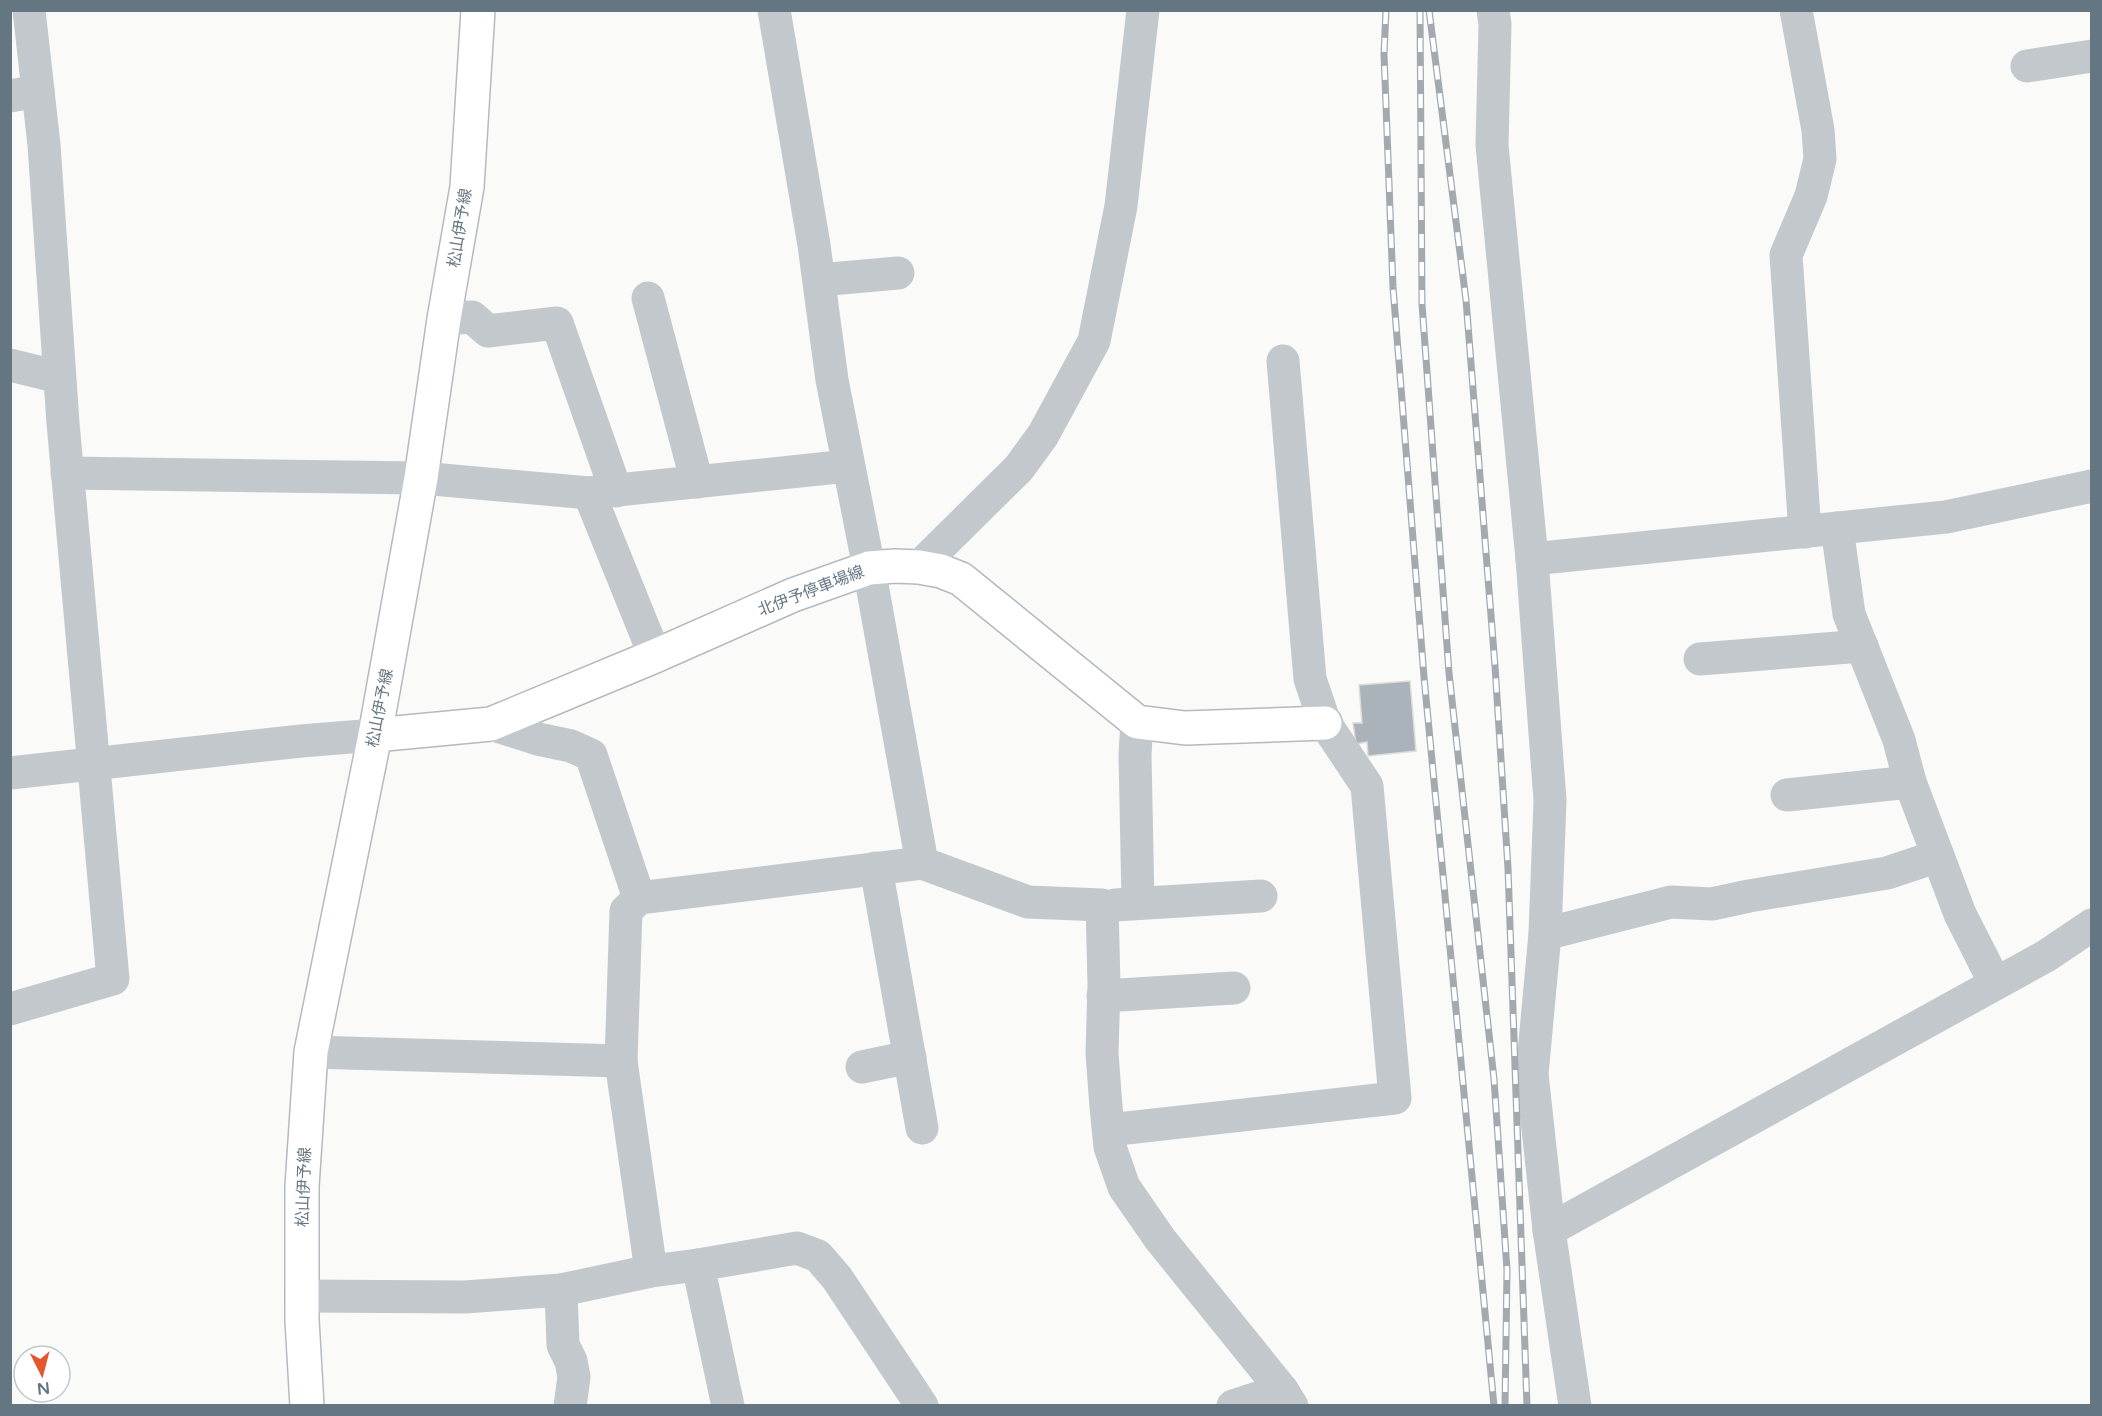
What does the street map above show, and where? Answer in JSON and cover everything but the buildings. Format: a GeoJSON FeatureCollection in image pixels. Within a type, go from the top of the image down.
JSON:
{"type":"FeatureCollection","features":[{"type":"Feature","properties":{"kind":"main road","name":"松山伊予線"},"geometry":{"type":"LineString","coordinates":[[307,1406],[302,1296],[302,1186],[311,1052],[375,735],[421,478],[444,319],[467,187],[478,10]]}},
{"type":"Feature","properties":{"kind":"main road","name":"北伊予停車場線"},"geometry":{"type":"LineString","coordinates":[[375,735],[490,724],[655,656],[793,595],[869,568],[895,566],[941,571],[961,579],[1137,722]]}},
{"type":"Feature","properties":{"kind":"main road"},"geometry":{"type":"LineString","coordinates":[[1137,722],[1185,728],[1325,723]]}},
{"type":"Feature","properties":{"kind":"street"},"geometry":{"type":"LineString","coordinates":[[10,1009],[113,979],[59,377],[44,146],[24,94],[29,10]]}},
{"type":"Feature","properties":{"kind":"street"},"geometry":{"type":"LineString","coordinates":[[774,10],[819,280],[832,380],[869,568],[921,863]]}},
{"type":"Feature","properties":{"kind":"street"},"geometry":{"type":"LineString","coordinates":[[919,567],[1019,468],[1043,435],[1094,341],[1121,206],[1143,10]]}},
{"type":"Feature","properties":{"kind":"street"},"geometry":{"type":"LineString","coordinates":[[1493,10],[1495,24],[1492,145],[1532,559],[1550,800],[1545,934],[1532,1074],[1549,1230],[1575,1406]]}},
{"type":"Feature","properties":{"kind":"street"},"geometry":{"type":"LineString","coordinates":[[1796,10],[1818,130],[1820,159],[1811,196],[1786,255],[1805,531]]}},
{"type":"Feature","properties":{"kind":"street"},"geometry":{"type":"LineString","coordinates":[[2027,66],[2091,56]]}},
{"type":"Feature","properties":{"kind":"street"},"geometry":{"type":"LineString","coordinates":[[819,280],[898,273]]}},
{"type":"Feature","properties":{"kind":"street"},"geometry":{"type":"LineString","coordinates":[[648,298],[697,482]]}},
{"type":"Feature","properties":{"kind":"street"},"geometry":{"type":"LineString","coordinates":[[444,319],[472,317],[488,331],[557,323],[602,492],[655,656]]}},
{"type":"Feature","properties":{"kind":"street"},"geometry":{"type":"LineString","coordinates":[[1109,1130],[1395,1098],[1367,786],[1325,723],[1310,680],[1282,361]]}},
{"type":"Feature","properties":{"kind":"street"},"geometry":{"type":"LineString","coordinates":[[10,364],[59,377]]}},
{"type":"Feature","properties":{"kind":"street"},"geometry":{"type":"LineString","coordinates":[[67,472],[421,478],[602,492],[848,465]]}},
{"type":"Feature","properties":{"kind":"street"},"geometry":{"type":"LineString","coordinates":[[1532,559],[1946,517],[2091,486]]}},
{"type":"Feature","properties":{"kind":"street"},"geometry":{"type":"LineString","coordinates":[[1837,528],[1849,614],[1899,740],[1910,782],[1960,914],[1995,983]]}},
{"type":"Feature","properties":{"kind":"street"},"geometry":{"type":"LineString","coordinates":[[1700,659],[1862,646]]}},
{"type":"Feature","properties":{"kind":"street"},"geometry":{"type":"LineString","coordinates":[[1137,722],[1135,754],[1138,903]]}},
{"type":"Feature","properties":{"kind":"street"},"geometry":{"type":"LineString","coordinates":[[490,724],[538,739],[572,746],[591,755],[639,898]]}},
{"type":"Feature","properties":{"kind":"street"},"geometry":{"type":"LineString","coordinates":[[10,773],[375,735]]}},
{"type":"Feature","properties":{"kind":"street"},"geometry":{"type":"LineString","coordinates":[[1787,795],[1910,782]]}},
{"type":"Feature","properties":{"kind":"street"},"geometry":{"type":"LineString","coordinates":[[1545,934],[1671,902],[1712,904],[1887,873],[1938,856]]}},
{"type":"Feature","properties":{"kind":"street"},"geometry":{"type":"LineString","coordinates":[[651,1271],[621,1061],[626,911],[639,898],[921,863],[1028,902],[1102,906],[1261,896]]}},
{"type":"Feature","properties":{"kind":"street"},"geometry":{"type":"LineString","coordinates":[[876,868],[922,1128]]}},
{"type":"Feature","properties":{"kind":"street"},"geometry":{"type":"LineString","coordinates":[[1102,906],[1102,1053],[1110,1148],[1124,1187],[1139,1211],[1287,1398],[1233,1406]]}},
{"type":"Feature","properties":{"kind":"street"},"geometry":{"type":"LineString","coordinates":[[1549,1230],[2046,956],[2091,925]]}},
{"type":"Feature","properties":{"kind":"street"},"geometry":{"type":"LineString","coordinates":[[1103,996],[1234,988]]}},
{"type":"Feature","properties":{"kind":"street"},"geometry":{"type":"LineString","coordinates":[[311,1052],[621,1061]]}},
{"type":"Feature","properties":{"kind":"street"},"geometry":{"type":"LineString","coordinates":[[862,1067],[909,1057]]}},
{"type":"Feature","properties":{"kind":"street"},"geometry":{"type":"LineString","coordinates":[[302,1296],[465,1297],[561,1290],[651,1271],[797,1248],[818,1256],[837,1278],[922,1406]]}},
{"type":"Feature","properties":{"kind":"street"},"geometry":{"type":"LineString","coordinates":[[698,1265],[728,1406]]}},
{"type":"Feature","properties":{"kind":"street"},"geometry":{"type":"LineString","coordinates":[[561,1290],[563,1345],[571,1361],[574,1377],[570,1406]]}},
{"type":"Feature","properties":{"kind":"railway"},"geometry":{"type":"LineString","coordinates":[[1386,10],[1384,54],[1393,287],[1424,677],[1494,1406]]}},
{"type":"Feature","properties":{"kind":"railway"},"geometry":{"type":"LineString","coordinates":[[1420,10],[1422,304],[1449,673],[1494,1079],[1507,1270],[1505,1406]]}},
{"type":"Feature","properties":{"kind":"railway"},"geometry":{"type":"LineString","coordinates":[[1429,10],[1466,300],[1495,666],[1508,868],[1527,1406]]}}]}
